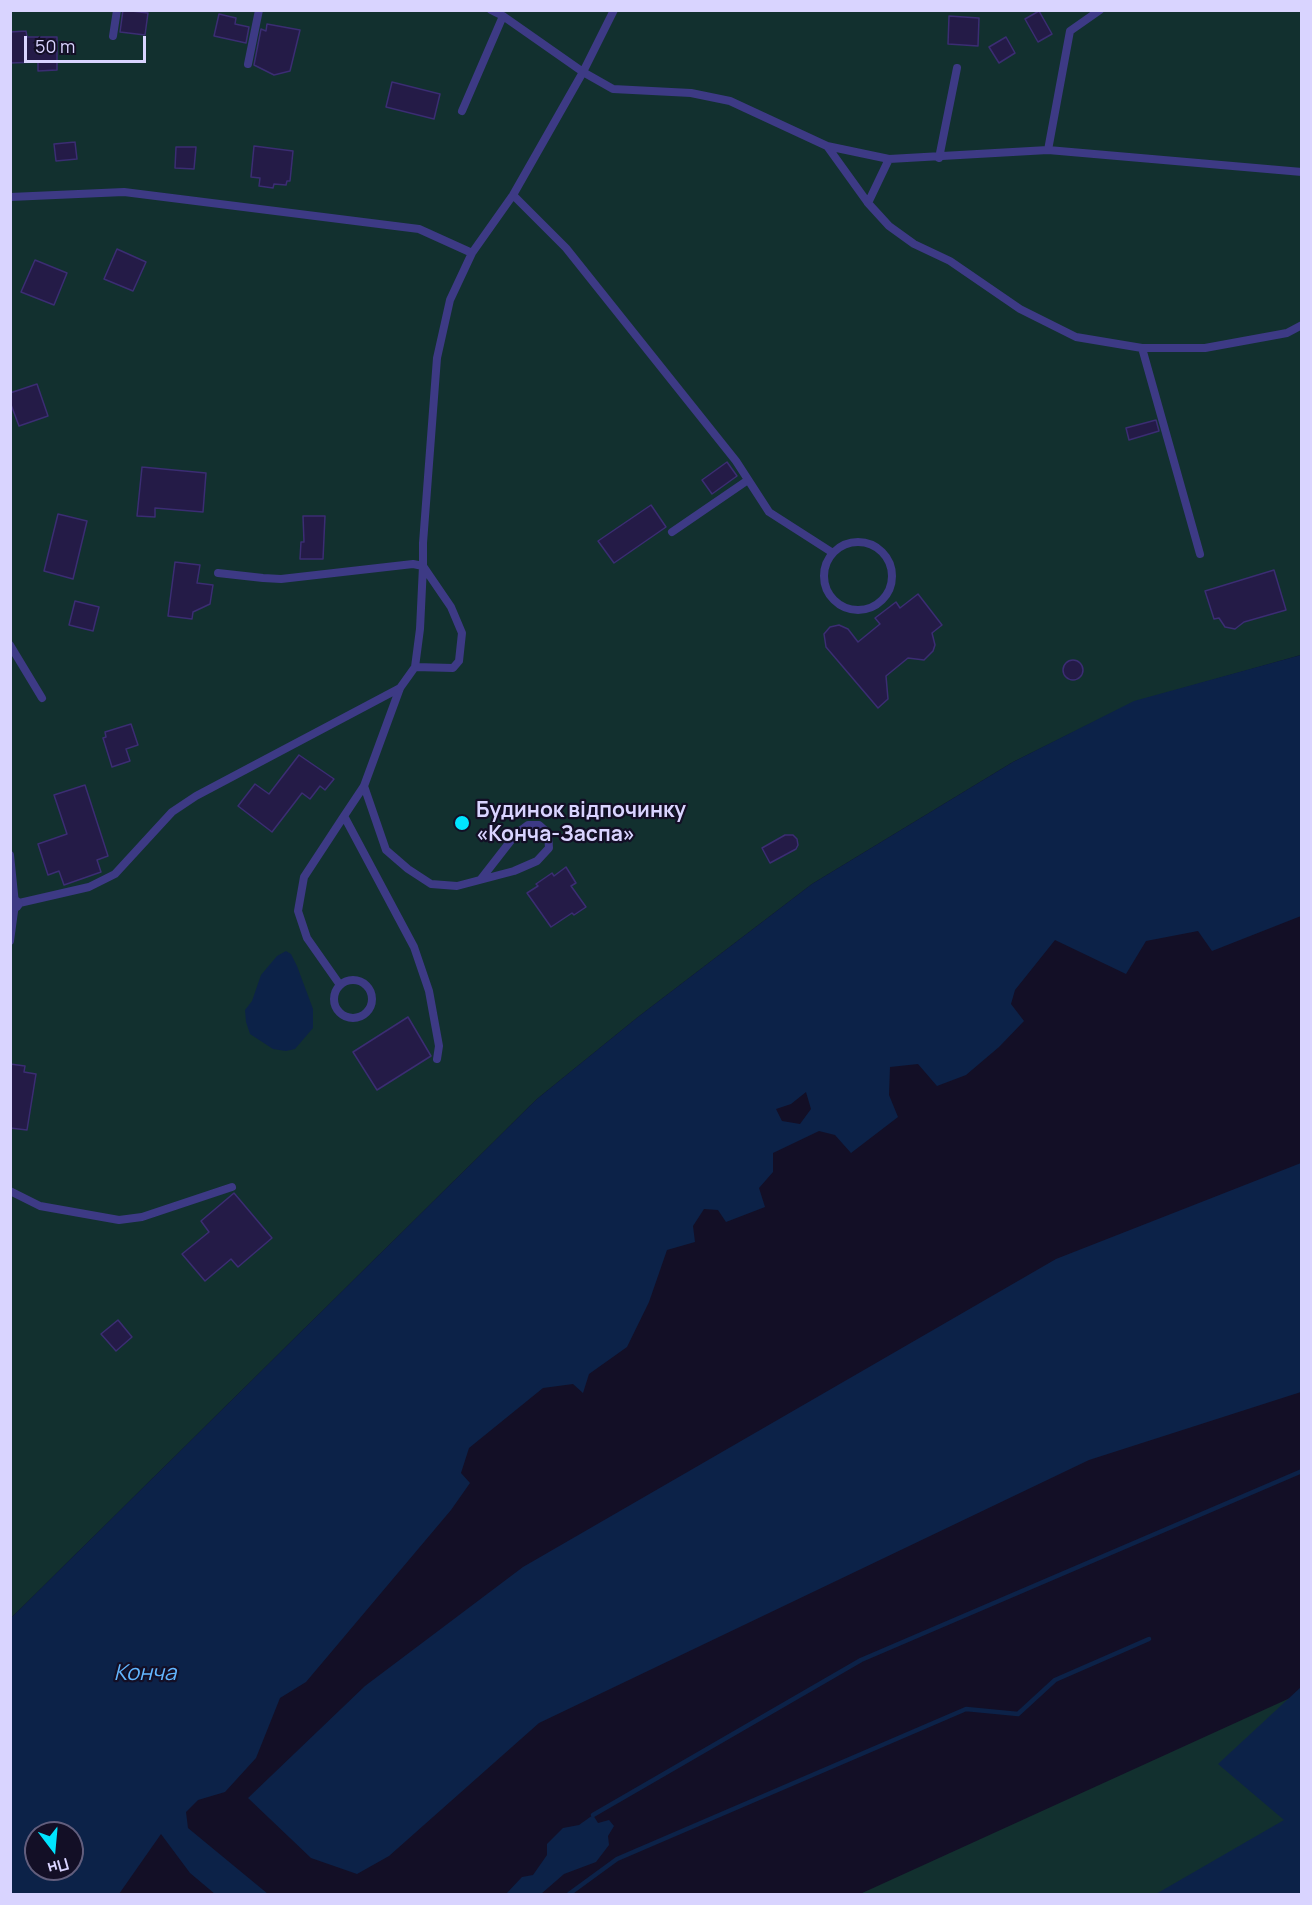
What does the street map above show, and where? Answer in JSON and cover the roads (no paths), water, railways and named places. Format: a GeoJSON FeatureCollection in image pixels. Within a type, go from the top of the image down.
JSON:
{"type":"FeatureCollection","features":[{"type":"Feature","properties":{"kind":"lane"},"geometry":{"type":"LineString","coordinates":[[113,36],[117,10]]}},
{"type":"Feature","properties":{"kind":"lane"},"geometry":{"type":"LineString","coordinates":[[248,64],[259,10]]}},
{"type":"Feature","properties":{"kind":"lane"},"geometry":{"type":"LineString","coordinates":[[490,10],[503,16],[583,72],[613,89],[691,93],[730,101],[826,146],[889,159],[939,158],[1048,150],[1302,172]]}},
{"type":"Feature","properties":{"kind":"lane"},"geometry":{"type":"LineString","coordinates":[[340,985],[308,938],[298,911],[304,876],[364,786],[400,688],[415,667],[420,629],[437,358],[450,300],[472,254],[513,195],[583,72],[614,10]]}},
{"type":"Feature","properties":{"kind":"lane"},"geometry":{"type":"LineString","coordinates":[[1048,150],[1070,31],[1100,10]]}},
{"type":"Feature","properties":{"kind":"lane"},"geometry":{"type":"LineString","coordinates":[[462,111],[503,16]]}},
{"type":"Feature","properties":{"kind":"lane"},"geometry":{"type":"LineString","coordinates":[[939,158],[957,68]]}},
{"type":"Feature","properties":{"kind":"lane"},"geometry":{"type":"LineString","coordinates":[[826,146],[868,203],[889,226],[914,244],[950,261],[1020,309],[1076,337],[1142,348],[1205,348],[1287,333],[1302,324]]}},
{"type":"Feature","properties":{"kind":"lane"},"geometry":{"type":"LineString","coordinates":[[868,203],[889,159]]}},
{"type":"Feature","properties":{"kind":"lane"},"geometry":{"type":"LineString","coordinates":[[10,197],[124,192],[418,229],[472,254]]}},
{"type":"Feature","properties":{"kind":"lane"},"geometry":{"type":"LineString","coordinates":[[513,195],[566,248],[736,460],[769,512],[833,553]]}},
{"type":"Feature","properties":{"kind":"lane"},"geometry":{"type":"LineString","coordinates":[[1142,348],[1200,554]]}},
{"type":"Feature","properties":{"kind":"lane"},"geometry":{"type":"LineString","coordinates":[[672,532],[748,480]]}},
{"type":"Feature","properties":{"kind":"lane"},"geometry":{"type":"LineString","coordinates":[[859,542],[871,544],[880,550],[888,559],[892,569],[889,592],[882,601],[872,607],[850,610],[832,598],[826,589],[824,578],[825,567],[833,553],[848,543],[859,542]]}},
{"type":"Feature","properties":{"kind":"lane"},"geometry":{"type":"LineString","coordinates":[[218,573],[281,579],[413,564],[423,566],[451,607],[462,633],[459,661],[453,668],[415,667]]}},
{"type":"Feature","properties":{"kind":"lane"},"geometry":{"type":"LineString","coordinates":[[10,645],[42,698]]}},
{"type":"Feature","properties":{"kind":"lane"},"geometry":{"type":"LineString","coordinates":[[13,904],[89,886],[115,874],[172,812],[196,795],[400,688]]}},
{"type":"Feature","properties":{"kind":"lane"},"geometry":{"type":"LineString","coordinates":[[364,786],[386,850],[408,869],[431,884],[457,886],[514,871],[537,861],[549,848],[548,833],[539,825],[528,825],[516,834],[481,879]]}},
{"type":"Feature","properties":{"kind":"lane"},"geometry":{"type":"LineString","coordinates":[[344,816],[414,947],[429,991],[439,1046],[437,1059]]}},
{"type":"Feature","properties":{"kind":"lane"},"geometry":{"type":"LineString","coordinates":[[10,855],[13,904],[10,941]]}},
{"type":"Feature","properties":{"kind":"lane"},"geometry":{"type":"LineString","coordinates":[[358,980],[368,986],[373,998],[365,1015],[352,1018],[340,1014],[336,1009],[334,996],[340,985],[345,981],[358,980]]}},
{"type":"Feature","properties":{"kind":"lane"},"geometry":{"type":"LineString","coordinates":[[10,1191],[40,1206],[119,1220],[142,1217],[232,1187]]}},
{"type":"Feature","properties":{"kind":"water","name":"Конча"},"geometry":{"type":"Polygon","coordinates":[[[1301,655],[1301,916],[1212,951],[1198,931],[1146,941],[1126,974],[1055,940],[1015,990],[1011,1004],[1024,1021],[999,1047],[966,1075],[937,1086],[918,1064],[890,1067],[889,1095],[898,1117],[851,1153],[835,1135],[819,1131],[773,1153],[773,1172],[759,1188],[765,1207],[726,1222],[718,1210],[704,1209],[693,1226],[695,1242],[667,1250],[649,1302],[627,1347],[589,1374],[583,1393],[573,1384],[543,1388],[469,1448],[461,1473],[470,1483],[451,1510],[306,1682],[280,1698],[256,1758],[225,1792],[198,1800],[186,1812],[188,1828],[268,1894],[215,1894],[190,1873],[161,1834],[119,1894],[11,1894],[11,1618],[537,1099],[638,1017],[812,884],[1013,762],[1134,701],[1301,655]],[[806,1092],[791,1104],[776,1109],[782,1121],[800,1124],[811,1109],[806,1092]]]}},
{"type":"Feature","properties":{"kind":"water"},"geometry":{"type":"Polygon","coordinates":[[[286,951],[291,954],[297,966],[313,1009],[313,1028],[295,1049],[286,1051],[273,1049],[250,1034],[245,1010],[252,1001],[261,975],[277,956],[286,951]]]}},
{"type":"Feature","properties":{"kind":"water"},"geometry":{"type":"Polygon","coordinates":[[[1301,1163],[1301,1392],[1089,1460],[539,1723],[389,1856],[357,1874],[311,1858],[248,1798],[365,1686],[523,1567],[1056,1259],[1301,1163]]]}},
{"type":"Feature","properties":{"kind":"water"},"geometry":{"type":"Polygon","coordinates":[[[1301,1687],[1301,1894],[1156,1894],[1284,1820],[1218,1764],[1301,1687]]]}},
{"type":"Feature","properties":{"kind":"water"},"geometry":{"type":"Polygon","coordinates":[[[593,1815],[598,1823],[609,1820],[614,1826],[608,1836],[609,1845],[596,1862],[564,1874],[541,1894],[506,1894],[522,1877],[533,1875],[547,1855],[547,1844],[563,1828],[579,1825],[593,1815]]]}},
{"type":"Feature","properties":{"kind":"waterway"},"geometry":{"type":"LineString","coordinates":[[593,1815],[861,1660],[1302,1471]]}},
{"type":"Feature","properties":{"kind":"waterway"},"geometry":{"type":"LineString","coordinates":[[569,1894],[617,1859],[966,1709],[1018,1714],[1055,1680],[1149,1639]]}},
{"type":"Feature","properties":{"kind":"place","name":"Будинок відпочинку «Конча-Заспа»"},"geometry":{"type":"Point","coordinates":[462,823]}}]}
